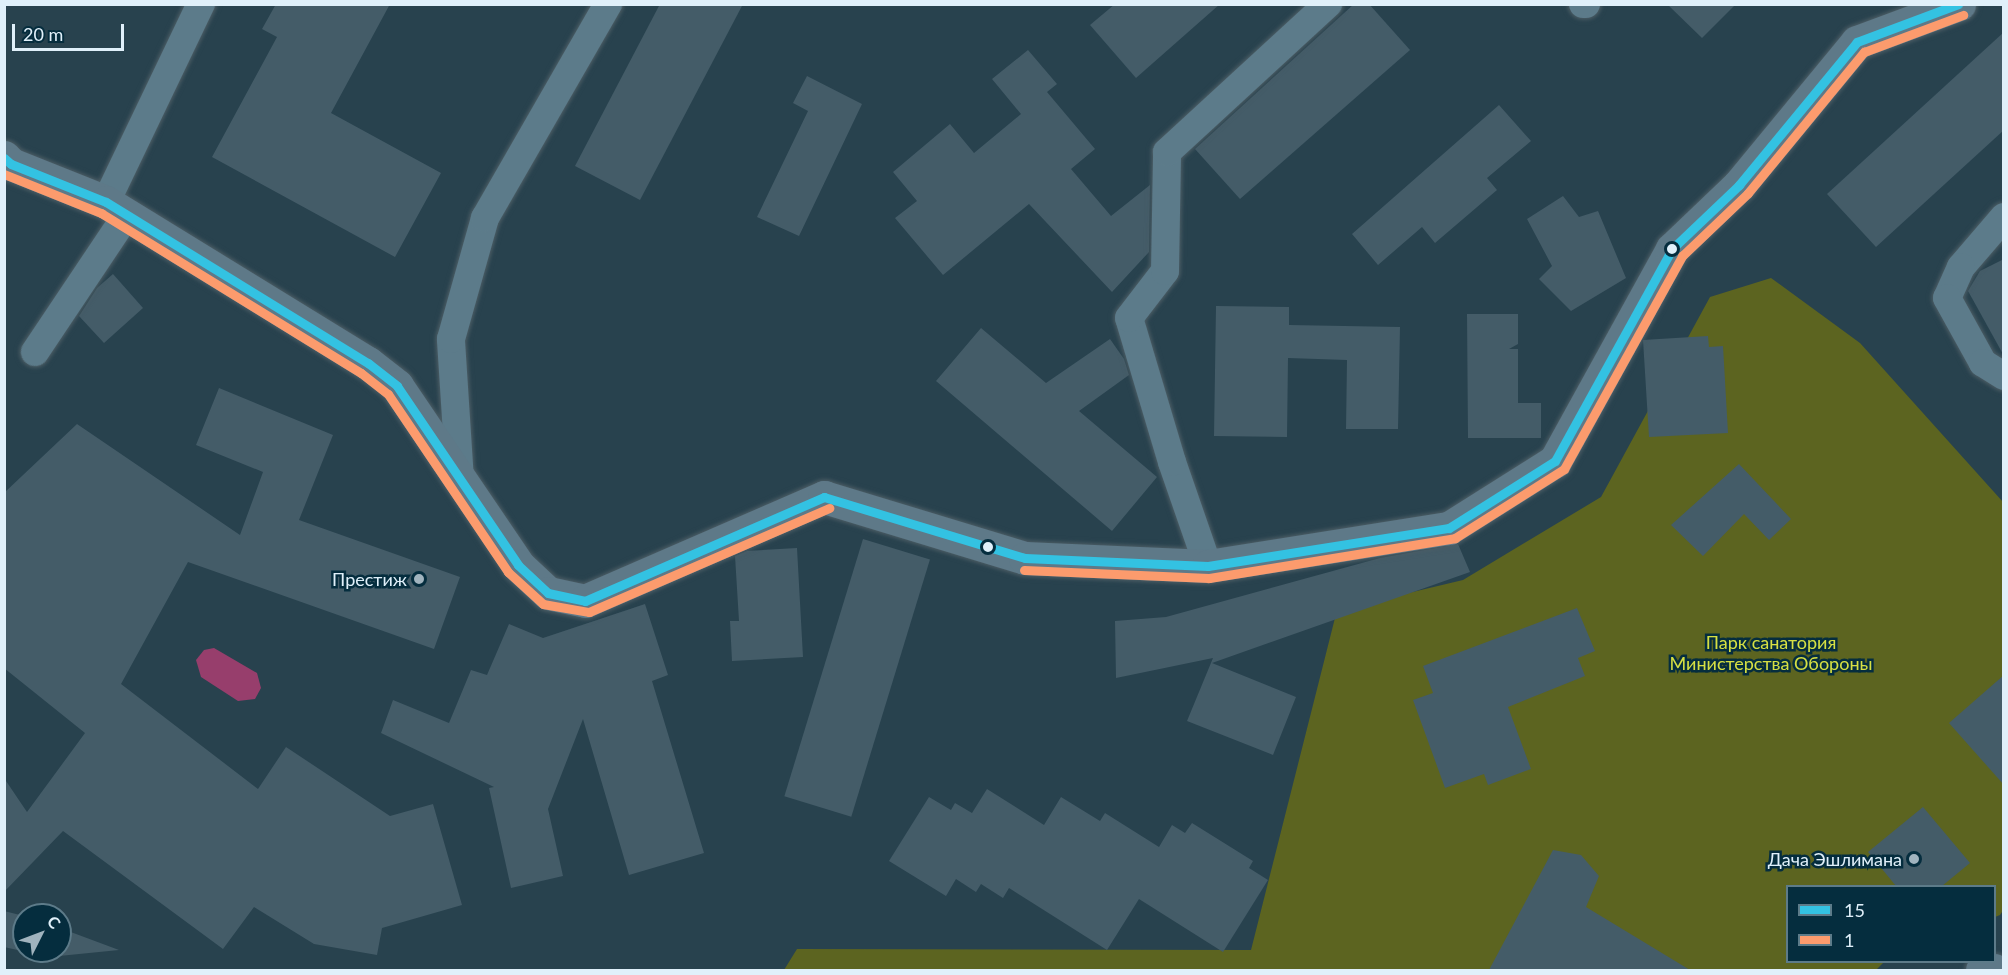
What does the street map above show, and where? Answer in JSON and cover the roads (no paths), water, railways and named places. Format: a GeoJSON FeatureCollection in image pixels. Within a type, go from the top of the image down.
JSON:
{"type":"FeatureCollection","features":[{"type":"Feature","properties":{"kind":"street"},"geometry":{"type":"LineString","coordinates":[[34,352],[116,209],[201,4]]}},
{"type":"Feature","properties":{"kind":"street"},"geometry":{"type":"LineString","coordinates":[[460,480],[451,339],[485,218],[608,4]]}},
{"type":"Feature","properties":{"kind":"street"},"geometry":{"type":"LineString","coordinates":[[1208,566],[1172,462],[1129,318],[1165,271],[1167,152],[1328,4]]}},
{"type":"Feature","properties":{"kind":"street"},"geometry":{"type":"LineString","coordinates":[[4,157],[11,165],[116,209],[368,363],[397,386],[518,565],[548,593],[585,601],[824,497],[1026,558],[1208,566],[1449,528],[1555,461],[1672,249],[1739,184],[1857,42],[1959,4]]}},
{"type":"Feature","properties":{"kind":"street"},"geometry":{"type":"LineString","coordinates":[[2004,217],[1961,267],[1947,298],[1983,363],[2004,375]]}},
{"type":"Feature","properties":{"kind":"street"},"geometry":{"type":"LineString","coordinates":[[1982,970],[1994,970]]}},
{"type":"Feature","properties":{"kind":"place","name":"Престиж"},"geometry":{"type":"Point","coordinates":[419,579]}},
{"type":"Feature","properties":{"kind":"place","name":"Дача Эшлимана"},"geometry":{"type":"Point","coordinates":[1914,859]}},
{"type":"Feature","properties":{"kind":"park label","name":"Парк санатория Министерства Обороны"},"geometry":{"type":"Point","coordinates":[1771,653]}}]}
